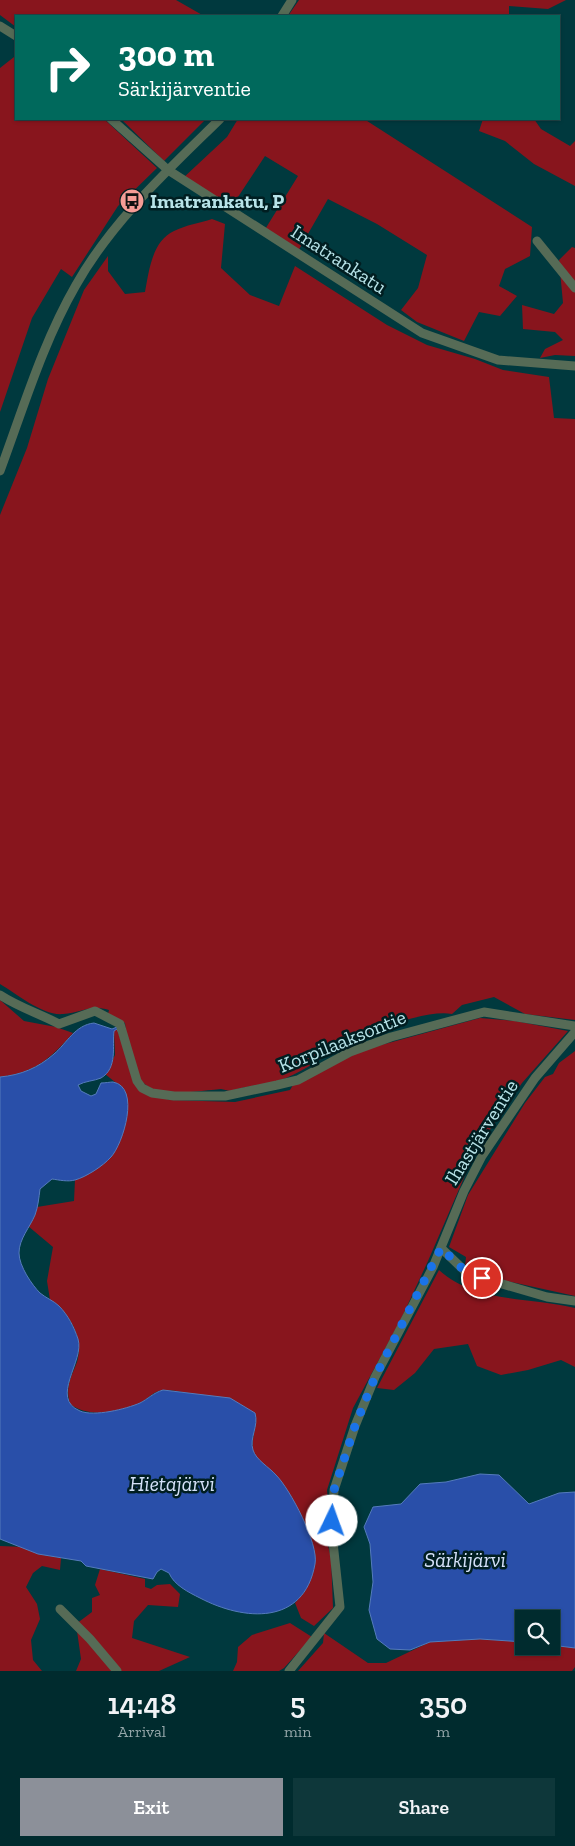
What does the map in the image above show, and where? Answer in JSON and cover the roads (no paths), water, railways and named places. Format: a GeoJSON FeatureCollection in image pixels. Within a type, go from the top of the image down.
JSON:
{"type":"FeatureCollection","features":[{"type":"Feature","properties":{"kind":"street"},"geometry":{"type":"LineString","coordinates":[[283,15],[292,0]]}},
{"type":"Feature","properties":{"kind":"street"},"geometry":{"type":"LineString","coordinates":[[0,26],[15,35]]}},
{"type":"Feature","properties":{"kind":"street","name":"Imatrankatu"},"geometry":{"type":"LineString","coordinates":[[112,120],[168,170],[422,333],[498,360],[575,366]]}},
{"type":"Feature","properties":{"kind":"street"},"geometry":{"type":"LineString","coordinates":[[0,471],[51,335],[76,284],[121,220],[219,120]]}},
{"type":"Feature","properties":{"kind":"street"},"geometry":{"type":"LineString","coordinates":[[537,241],[575,288]]}},
{"type":"Feature","properties":{"kind":"street","name":"Korpilaaksontie"},"geometry":{"type":"LineString","coordinates":[[0,995],[13,1004],[33,1010],[60,1024],[95,1011],[120,1024],[137,1081],[142,1088],[163,1095],[225,1096],[298,1080],[350,1052],[391,1037],[484,1012],[575,1026]]}},
{"type":"Feature","properties":{"kind":"street","name":"Ihastjärventie"},"geometry":{"type":"LineString","coordinates":[[289,1671],[340,1607],[332,1534],[334,1490],[355,1426],[375,1377],[441,1248],[464,1191],[482,1156],[535,1078],[575,1032]]}},
{"type":"Feature","properties":{"kind":"street"},"geometry":{"type":"LineString","coordinates":[[441,1248],[468,1274],[547,1298],[575,1301]]}},
{"type":"Feature","properties":{"kind":"street"},"geometry":{"type":"LineString","coordinates":[[60,1609],[90,1639],[117,1671]]}},
{"type":"Feature","properties":{"kind":"water","name":"Hietajärvi"},"geometry":{"type":"Polygon","coordinates":[[[94,1023],[112,1029],[117,1027],[119,1033],[117,1029],[114,1031],[112,1063],[110,1069],[101,1078],[78,1085],[81,1091],[91,1096],[96,1094],[101,1083],[113,1082],[121,1086],[126,1094],[128,1104],[124,1129],[116,1150],[99,1167],[75,1180],[52,1179],[40,1189],[35,1215],[19,1248],[21,1264],[37,1290],[57,1304],[65,1313],[78,1339],[79,1348],[70,1378],[68,1397],[71,1405],[80,1411],[101,1413],[127,1408],[163,1390],[230,1398],[255,1413],[256,1423],[252,1441],[253,1450],[257,1457],[276,1475],[289,1492],[308,1531],[315,1555],[315,1564],[309,1584],[299,1599],[285,1608],[270,1613],[253,1614],[217,1606],[182,1588],[169,1573],[161,1569],[153,1579],[86,1566],[81,1561],[38,1554],[0,1539],[0,1077],[22,1073],[42,1063],[54,1054],[76,1031],[87,1024],[94,1023]]]}},
{"type":"Feature","properties":{"kind":"water","name":"Särkijärvi"},"geometry":{"type":"Polygon","coordinates":[[[480,1474],[499,1475],[529,1504],[559,1493],[575,1492],[575,1648],[560,1646],[560,1610],[515,1610],[515,1641],[480,1639],[430,1642],[410,1650],[390,1649],[377,1639],[369,1610],[373,1582],[370,1544],[364,1527],[373,1507],[401,1504],[420,1484],[446,1482],[480,1474]]]}},
{"type":"Feature","properties":{"kind":"place","name":"Imatrankatu, P"},"geometry":{"type":"Point","coordinates":[132,201]}}]}
